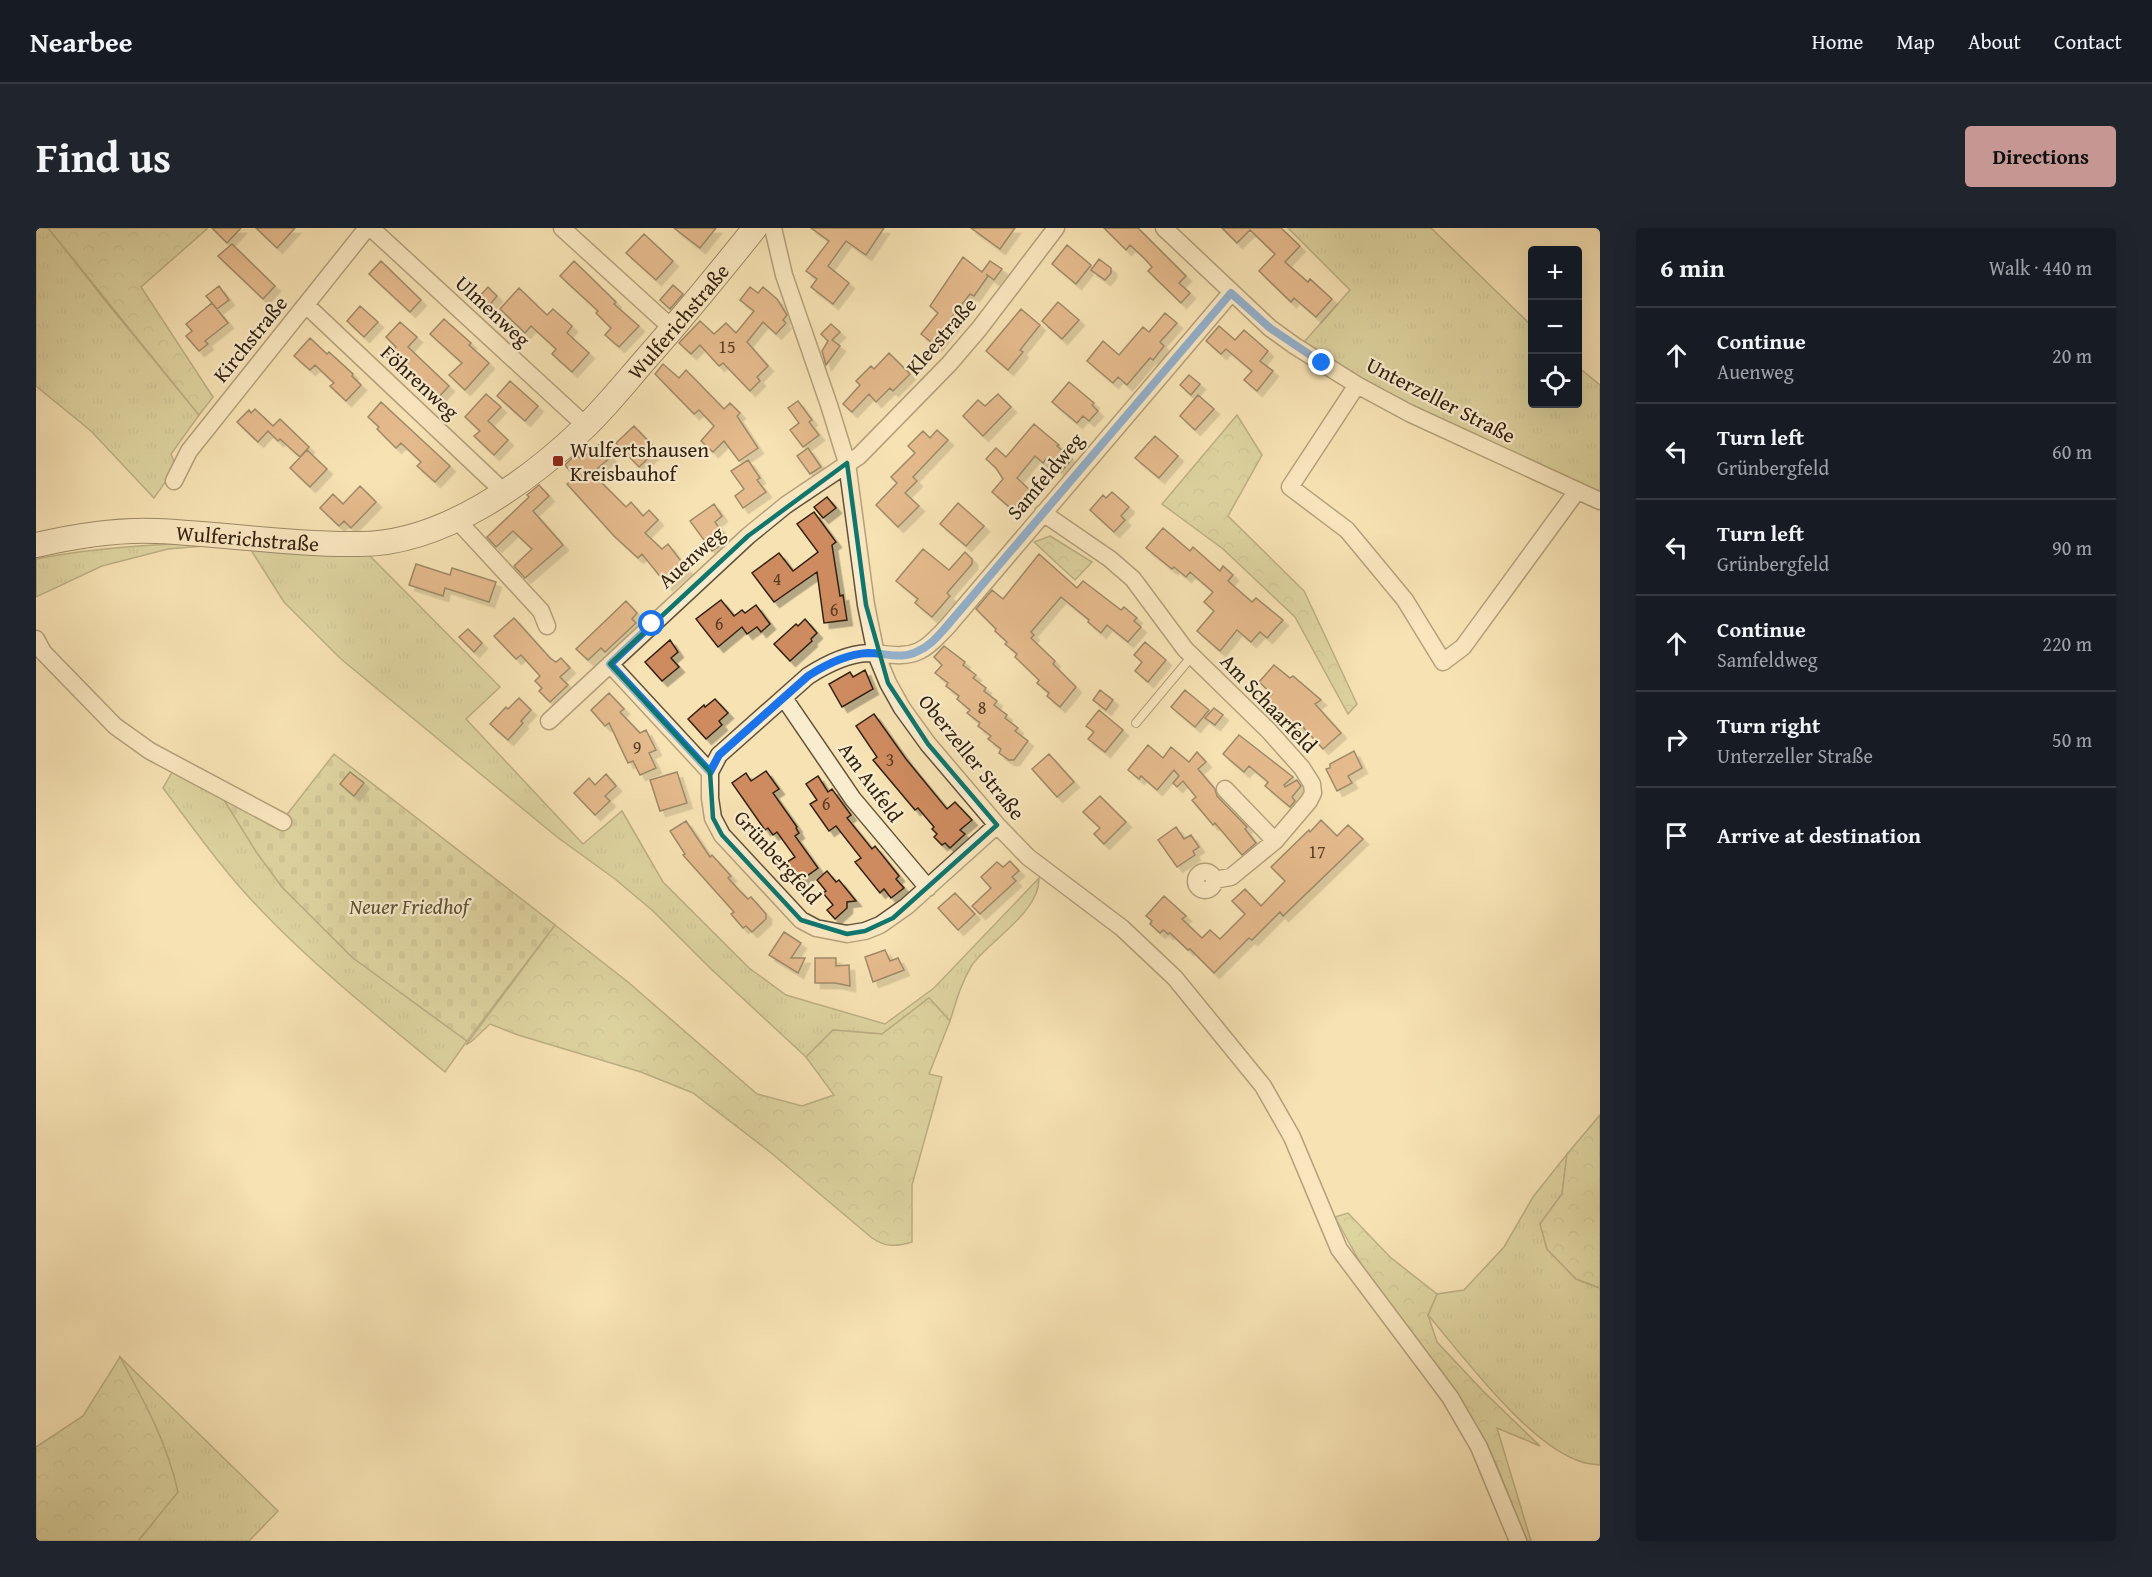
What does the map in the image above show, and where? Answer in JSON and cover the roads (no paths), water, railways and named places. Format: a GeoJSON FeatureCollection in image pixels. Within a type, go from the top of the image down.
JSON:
{"type":"FeatureCollection","features":[{"type":"Feature","properties":{"kind":"main road","name":"Wulferichstraße"},"geometry":{"type":"LineString","coordinates":[[36,545],[69,537],[155,530],[276,540],[372,544],[404,539],[457,520],[504,492],[553,456],[586,426],[673,328],[745,232]]}},
{"type":"Feature","properties":{"kind":"street","name":"Kirchstraße"},"geometry":{"type":"LineString","coordinates":[[174,482],[189,451],[369,228]]}},
{"type":"Feature","properties":{"kind":"street","name":"Ulmenweg"},"geometry":{"type":"LineString","coordinates":[[369,228],[586,426]]}},
{"type":"Feature","properties":{"kind":"street"},"geometry":{"type":"LineString","coordinates":[[562,228],[673,328]]}},
{"type":"Feature","properties":{"kind":"street","name":"Oberzeller Straße"},"geometry":{"type":"LineString","coordinates":[[773,228],[784,275],[847,463],[866,605],[876,654],[902,708],[954,776],[997,825],[1028,857],[1122,928],[1176,978],[1263,1086],[1292,1137],[1339,1249],[1450,1396],[1473,1437],[1518,1541]]}},
{"type":"Feature","properties":{"kind":"street","name":"Kleestraße"},"geometry":{"type":"LineString","coordinates":[[847,463],[859,456],[949,364],[979,329],[1056,228]]}},
{"type":"Feature","properties":{"kind":"street","name":"Unterzeller Straße"},"geometry":{"type":"LineString","coordinates":[[1164,228],[1270,328],[1357,385],[1409,413],[1600,501]]}},
{"type":"Feature","properties":{"kind":"street","name":"Samfeldweg"},"geometry":{"type":"LineString","coordinates":[[876,654],[899,656],[917,652],[946,627],[1231,293]]}},
{"type":"Feature","properties":{"kind":"street","name":"Föhrenweg"},"geometry":{"type":"LineString","coordinates":[[306,305],[504,492]]}},
{"type":"Feature","properties":{"kind":"street"},"geometry":{"type":"LineString","coordinates":[[1357,385],[1290,487],[1347,530],[1405,600],[1443,662],[1463,647],[1577,491]]}},
{"type":"Feature","properties":{"kind":"street","name":"Auenweg"},"geometry":{"type":"LineString","coordinates":[[549,721],[748,536],[847,463]]}},
{"type":"Feature","properties":{"kind":"street","name":"Am Schaarfeld"},"geometry":{"type":"LineString","coordinates":[[1043,513],[1133,579],[1192,656],[1269,731],[1302,768],[1312,784],[1313,793],[1309,801],[1275,841],[1231,877],[1214,880]]}},
{"type":"Feature","properties":{"kind":"street"},"geometry":{"type":"LineString","coordinates":[[457,520],[541,611],[547,626]]}},
{"type":"Feature","properties":{"kind":"street"},"geometry":{"type":"LineString","coordinates":[[36,639],[44,652],[115,726],[150,751],[282,822]]}},
{"type":"Feature","properties":{"kind":"street"},"geometry":{"type":"LineString","coordinates":[[610,664],[710,772],[719,755],[823,666],[866,653],[876,654]]}},
{"type":"Feature","properties":{"kind":"street","name":"Am Aufeld"},"geometry":{"type":"LineString","coordinates":[[784,698],[853,799],[927,888]]}},
{"type":"Feature","properties":{"kind":"street","name":"Grünbergfeld"},"geometry":{"type":"LineString","coordinates":[[710,772],[713,818],[722,835],[801,920],[816,928],[847,934],[865,931],[893,918],[997,825]]}},
{"type":"Feature","properties":{"kind":"street"},"geometry":{"type":"LineString","coordinates":[[1225,789],[1275,841]]}},
{"type":"Feature","properties":{"kind":"lane","name":"Am Schaarfeld"},"geometry":{"type":"LineString","coordinates":[[1136,723],[1192,656]]}},
{"type":"Feature","properties":{"kind":"place","name":"Wulfertshausen Kreisbauhof"},"geometry":{"type":"Point","coordinates":[558,461]}},
{"type":"Feature","properties":{"kind":"park label","name":"Neuer Friedhof"},"geometry":{"type":"Point","coordinates":[409,906]}}]}
